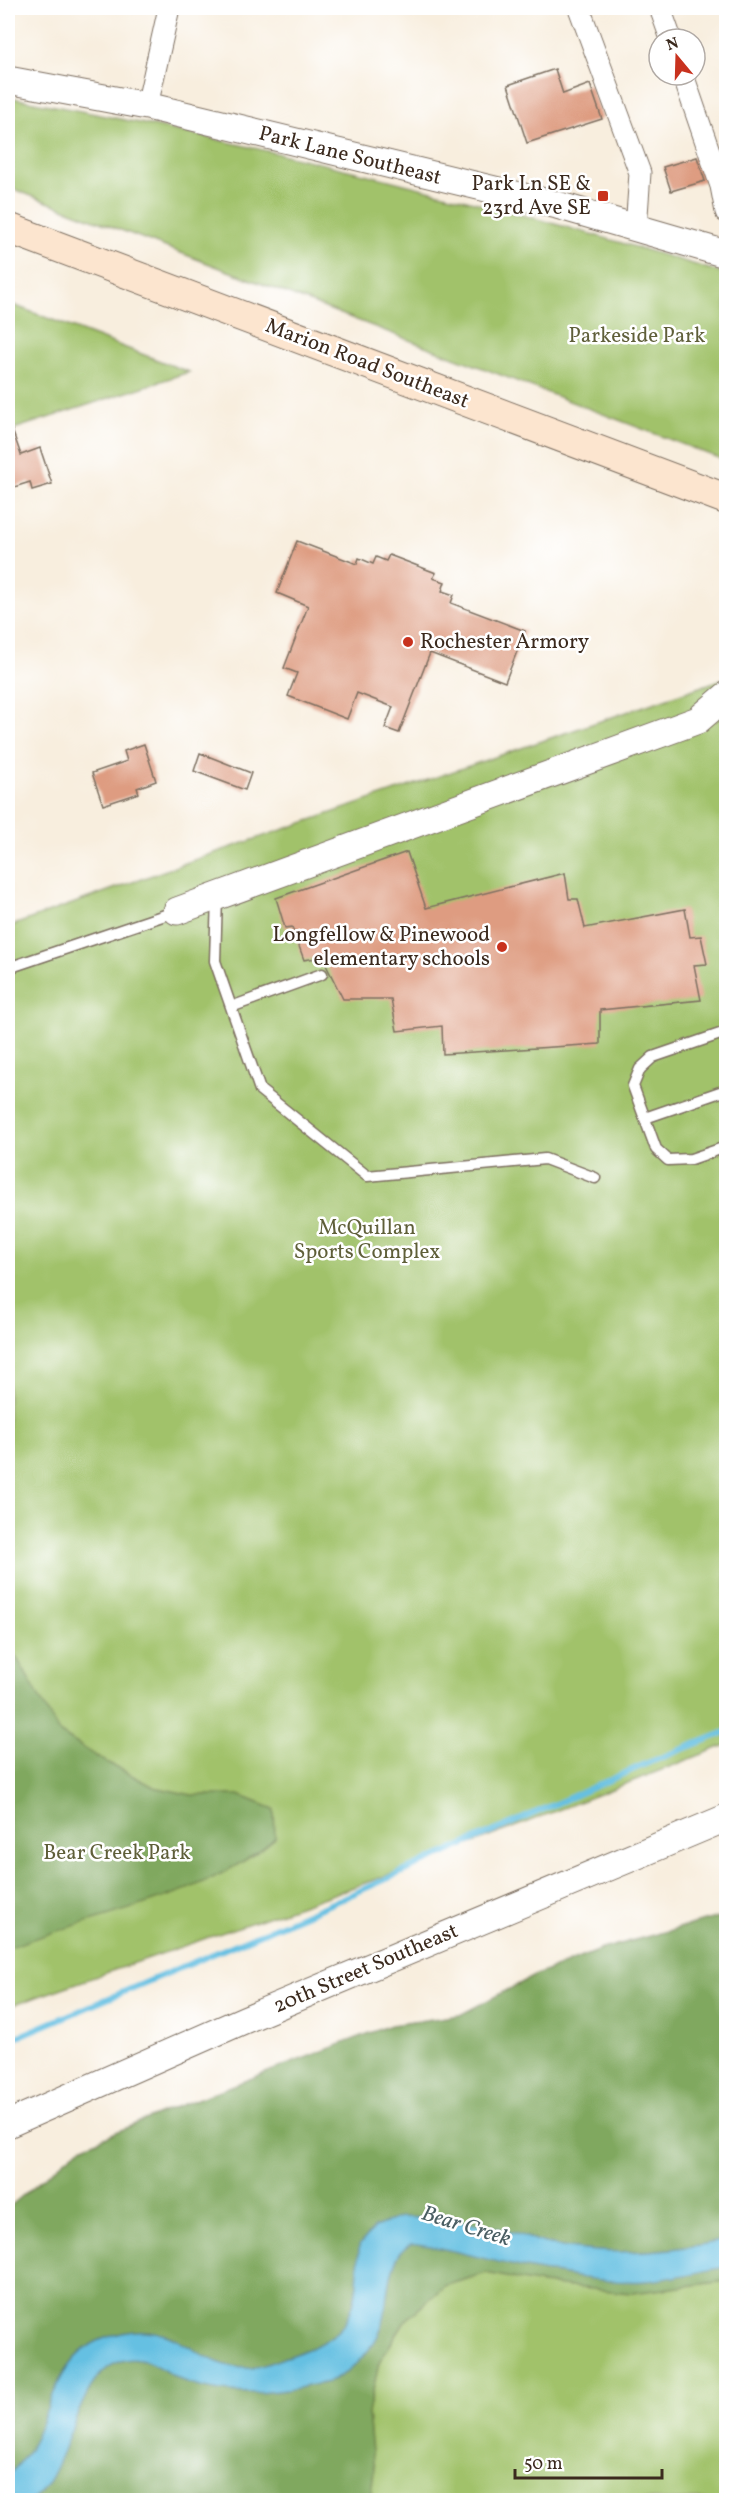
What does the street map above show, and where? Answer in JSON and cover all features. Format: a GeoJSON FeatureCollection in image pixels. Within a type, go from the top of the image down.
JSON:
{"type":"FeatureCollection","features":[{"type":"Feature","properties":{"kind":"main road","name":"Marion Road Southeast"},"geometry":{"type":"LineString","coordinates":[[8,228],[726,499]]}},
{"type":"Feature","properties":{"kind":"street"},"geometry":{"type":"LineString","coordinates":[[147,106],[169,8]]}},
{"type":"Feature","properties":{"kind":"street"},"geometry":{"type":"LineString","coordinates":[[579,8],[640,173],[636,229]]}},
{"type":"Feature","properties":{"kind":"street"},"geometry":{"type":"LineString","coordinates":[[660,8],[667,27]]}},
{"type":"Feature","properties":{"kind":"street","name":"Park Lane Southeast"},"geometry":{"type":"LineString","coordinates":[[8,80],[147,106],[558,205],[726,254]]}},
{"type":"Feature","properties":{"kind":"street"},"geometry":{"type":"LineString","coordinates":[[687,87],[721,186],[726,212]]}},
{"type":"Feature","properties":{"kind":"street"},"geometry":{"type":"LineString","coordinates":[[177,911],[698,720],[726,696]]}},
{"type":"Feature","properties":{"kind":"street","name":"20th Street Southeast"},"geometry":{"type":"LineString","coordinates":[[8,2124],[244,2020],[726,1818]]}},
{"type":"Feature","properties":{"kind":"lane"},"geometry":{"type":"LineString","coordinates":[[217,896],[215,961],[260,1090],[367,1176],[545,1160],[596,1178]]}},
{"type":"Feature","properties":{"kind":"lane"},"geometry":{"type":"LineString","coordinates":[[8,968],[177,911]]}},
{"type":"Feature","properties":{"kind":"lane"},"geometry":{"type":"LineString","coordinates":[[231,1007],[322,974]]}},
{"type":"Feature","properties":{"kind":"lane"},"geometry":{"type":"LineString","coordinates":[[726,1032],[653,1057],[640,1069],[633,1086],[656,1149],[668,1160],[691,1159],[726,1147]]}},
{"type":"Feature","properties":{"kind":"lane"},"geometry":{"type":"LineString","coordinates":[[645,1118],[726,1090]]}},
{"type":"Feature","properties":{"kind":"green space","name":"Parkeside Park"},"geometry":{"type":"Polygon","coordinates":[[[8,97],[189,134],[370,175],[549,222],[726,274],[726,461],[8,187],[8,97]]]}},
{"type":"Feature","properties":{"kind":"green space"},"geometry":{"type":"Polygon","coordinates":[[[8,303],[189,372],[8,431],[8,303]]]}},
{"type":"Feature","properties":{"kind":"green space","name":"McQuillan Sports Complex"},"geometry":{"type":"Polygon","coordinates":[[[726,678],[726,1745],[411,1867],[8,2007],[8,927],[194,860],[726,678]]]}},
{"type":"Feature","properties":{"kind":"green space","name":"Bear Creek Park"},"geometry":{"type":"Polygon","coordinates":[[[8,1648],[18,1660],[59,1732],[99,1758],[154,1787],[192,1795],[239,1795],[274,1809],[275,1838],[247,1859],[215,1877],[182,1891],[8,1948],[8,1648]]]}},
{"type":"Feature","properties":{"kind":"green space"},"geometry":{"type":"Polygon","coordinates":[[[726,1915],[726,2281],[632,2293],[541,2284],[486,2273],[444,2286],[404,2322],[379,2363],[368,2413],[374,2471],[370,2500],[8,2500],[8,2208],[79,2148],[168,2110],[391,2025],[460,2015],[534,1976],[602,1949],[726,1915]]]}},
{"type":"Feature","properties":{"kind":"green space"},"geometry":{"type":"Polygon","coordinates":[[[726,2235],[726,2500],[298,2500],[411,2281],[726,2235]]]}},
{"type":"Feature","properties":{"kind":"water","name":"Bear Creek"},"geometry":{"type":"Polygon","coordinates":[[[400,2217],[476,2224],[508,2231],[554,2246],[582,2250],[644,2251],[726,2240],[726,2267],[656,2280],[615,2281],[547,2272],[411,2244],[397,2258],[390,2281],[385,2318],[374,2343],[356,2364],[334,2380],[281,2391],[250,2393],[218,2391],[187,2383],[142,2360],[125,2360],[110,2367],[97,2378],[78,2413],[55,2470],[39,2494],[28,2501],[8,2500],[8,2475],[23,2459],[34,2441],[59,2381],[70,2363],[85,2349],[105,2338],[129,2331],[150,2331],[167,2335],[227,2365],[251,2368],[309,2349],[339,2330],[348,2318],[356,2287],[359,2245],[375,2227],[400,2217]]]}},
{"type":"Feature","properties":{"kind":"building"},"geometry":{"type":"Polygon","coordinates":[[[555,69],[563,94],[590,84],[602,119],[527,143],[508,85],[555,69]]]}},
{"type":"Feature","properties":{"kind":"building"},"geometry":{"type":"Polygon","coordinates":[[[697,157],[705,181],[671,191],[663,167],[697,157]]]}},
{"type":"Feature","properties":{"kind":"building"},"geometry":{"type":"Polygon","coordinates":[[[8,424],[10,424],[21,455],[40,448],[52,484],[32,490],[30,482],[8,489],[8,424]]]}},
{"type":"Feature","properties":{"kind":"building","name":"Rochester Armory"},"geometry":{"type":"Polygon","coordinates":[[[297,541],[357,564],[359,558],[373,564],[376,557],[386,561],[389,555],[436,573],[433,578],[445,582],[442,591],[454,595],[451,603],[525,631],[505,682],[430,653],[399,733],[385,728],[393,707],[357,693],[347,719],[288,696],[297,673],[284,668],[308,606],[277,593],[297,541]]]}},
{"type":"Feature","properties":{"kind":"building"},"geometry":{"type":"Polygon","coordinates":[[[144,744],[156,781],[137,788],[139,793],[103,805],[92,773],[127,761],[124,751],[144,744]]]}},
{"type":"Feature","properties":{"kind":"building"},"geometry":{"type":"Polygon","coordinates":[[[200,753],[251,773],[245,790],[194,771],[200,753]]]}},
{"type":"Feature","properties":{"kind":"building","name":"Longfellow & Pinewood elementary schools"},"geometry":{"type":"Polygon","coordinates":[[[407,852],[426,908],[565,873],[569,899],[578,899],[585,928],[685,909],[690,937],[701,936],[707,964],[694,965],[701,1000],[600,1010],[600,1044],[443,1054],[442,1026],[397,1031],[391,999],[343,999],[322,957],[304,960],[292,927],[285,928],[276,898],[407,852]]]}},
{"type":"Feature","properties":{"kind":"waterway"},"geometry":{"type":"LineString","coordinates":[[8,2041],[321,1908],[650,1762],[726,1732]]}},
{"type":"Feature","properties":{"kind":"place","name":"Park Ln SE & 23rd Ave SE"},"geometry":{"type":"Point","coordinates":[603,196]}},
{"type":"Feature","properties":{"kind":"place","name":"Rochester Armory"},"geometry":{"type":"Point","coordinates":[408,642]}},
{"type":"Feature","properties":{"kind":"place","name":"Longfellow & Pinewood elementary schools"},"geometry":{"type":"Point","coordinates":[502,947]}}]}
